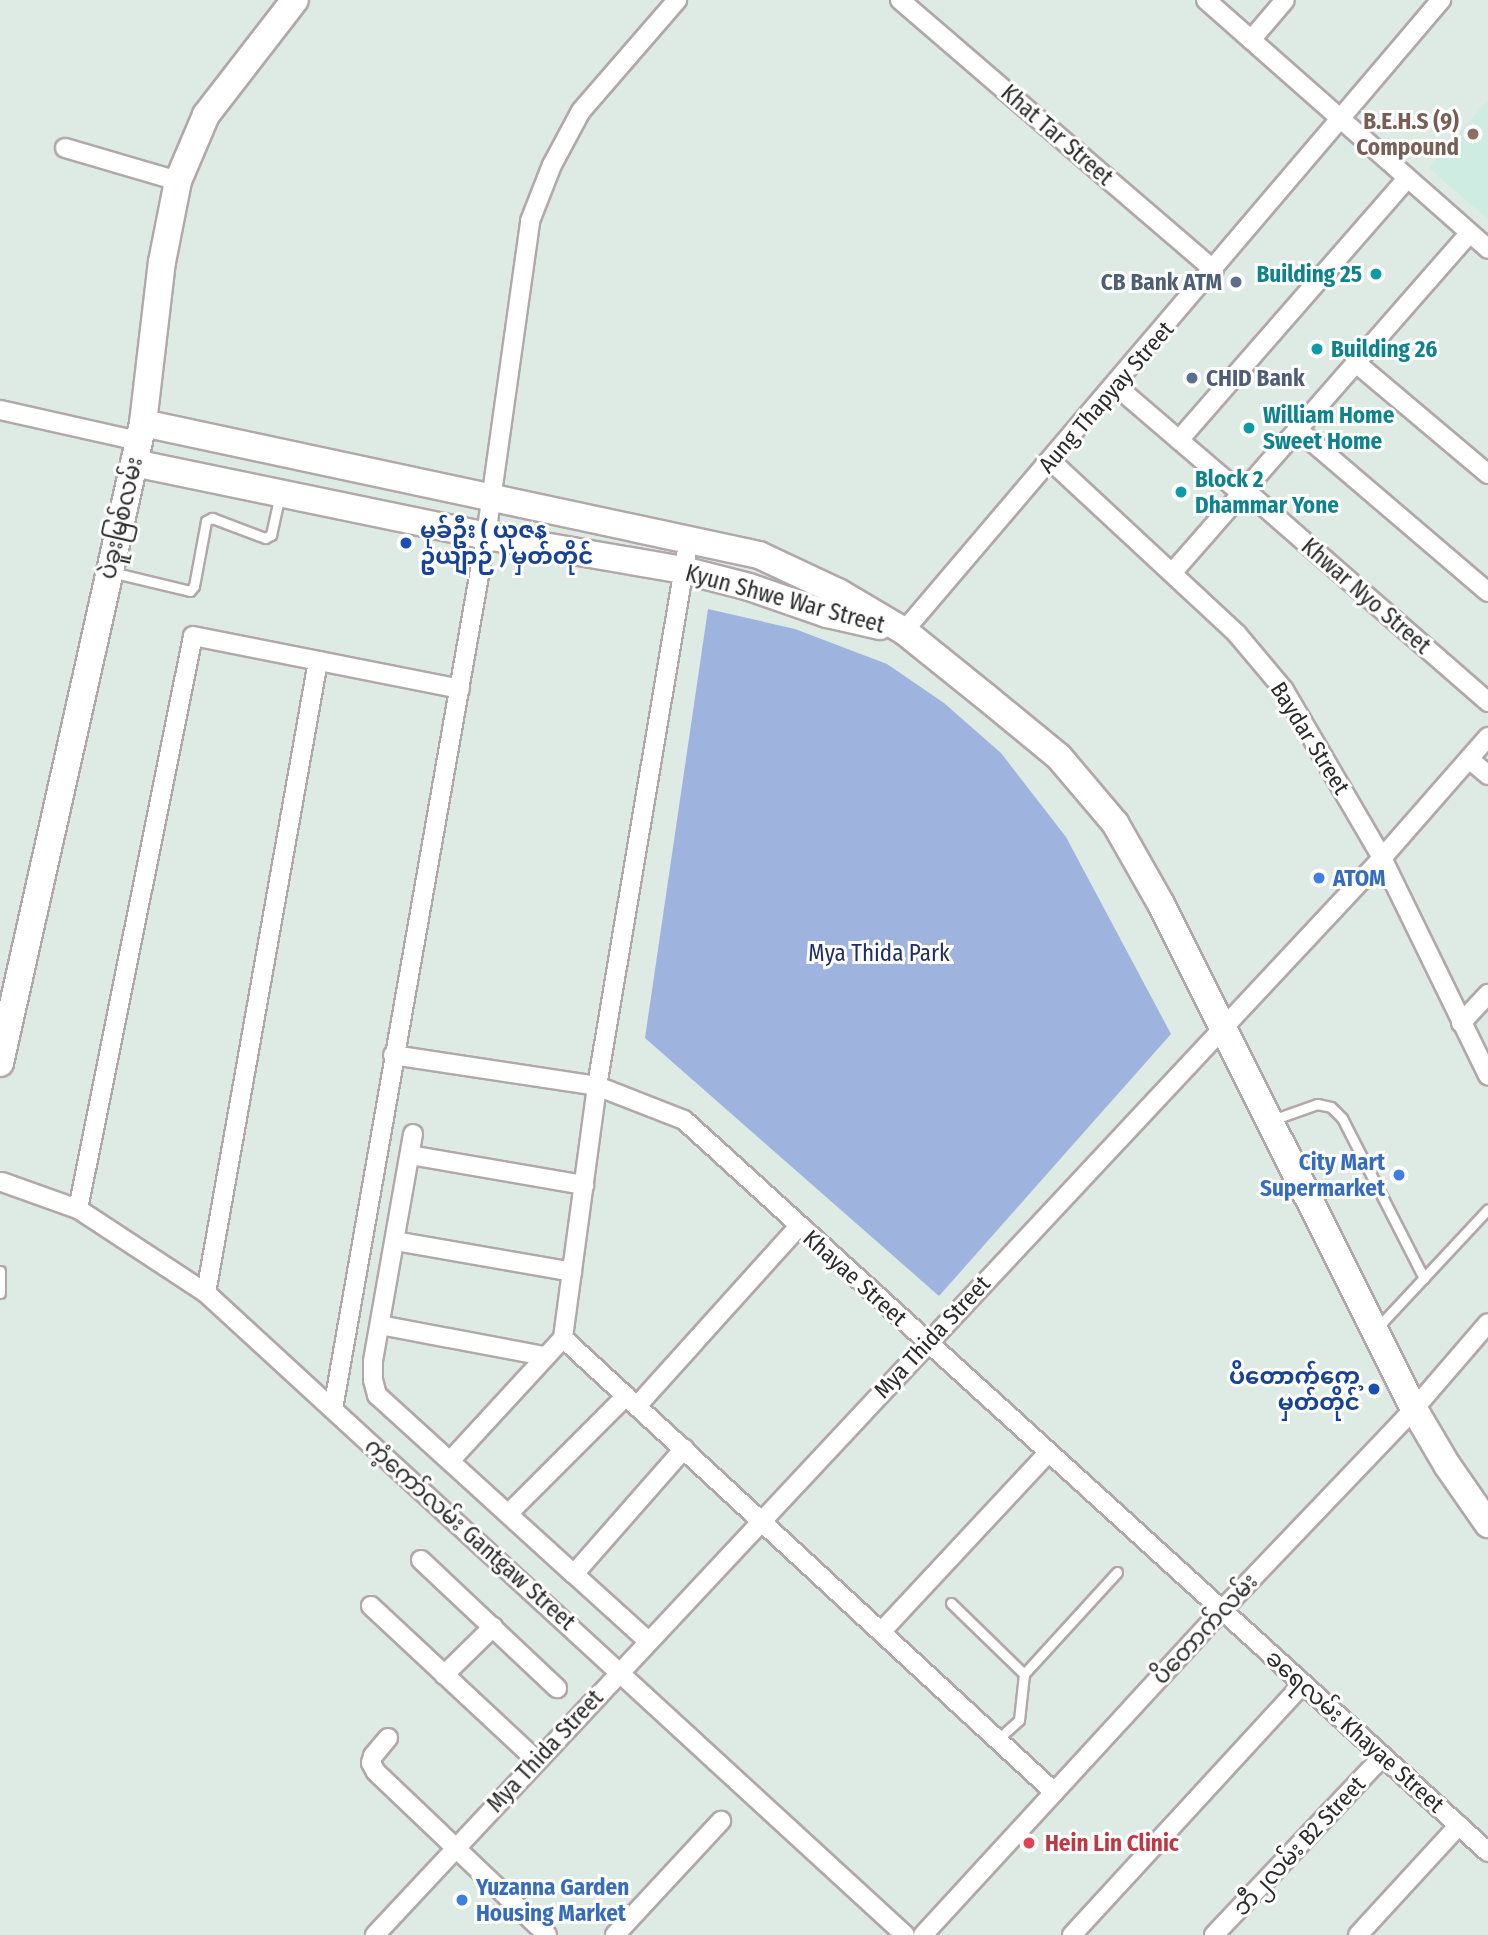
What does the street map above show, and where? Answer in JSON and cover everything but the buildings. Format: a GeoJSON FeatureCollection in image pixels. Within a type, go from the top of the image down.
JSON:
{"type":"FeatureCollection","features":[{"type":"Feature","properties":{"kind":"street","name":"ပဲခူးမြစ်လမ်း"},"geometry":{"type":"LineString","coordinates":[[0,1063],[6,1003],[138,442],[162,262],[178,181],[205,115],[295,0]]}},
{"type":"Feature","properties":{"kind":"street"},"geometry":{"type":"LineString","coordinates":[[333,1409],[486,536],[530,221],[552,164],[581,111],[677,0]]}},
{"type":"Feature","properties":{"kind":"street","name":"Khat Tar Street"},"geometry":{"type":"LineString","coordinates":[[900,0],[1214,270]]}},
{"type":"Feature","properties":{"kind":"street"},"geometry":{"type":"LineString","coordinates":[[1206,0],[1488,250]]}},
{"type":"Feature","properties":{"kind":"street"},"geometry":{"type":"LineString","coordinates":[[1251,40],[1285,0]]}},
{"type":"Feature","properties":{"kind":"street","name":"Aung Thapyay Street"},"geometry":{"type":"LineString","coordinates":[[904,631],[1116,386],[1440,0]]}},
{"type":"Feature","properties":{"kind":"street"},"geometry":{"type":"LineString","coordinates":[[65,148],[178,181]]}},
{"type":"Feature","properties":{"kind":"street"},"geometry":{"type":"LineString","coordinates":[[1181,438],[1407,179]]}},
{"type":"Feature","properties":{"kind":"street"},"geometry":{"type":"LineString","coordinates":[[1172,573],[1242,491],[1301,432],[1355,362],[1469,234]]}},
{"type":"Feature","properties":{"kind":"street"},"geometry":{"type":"LineString","coordinates":[[1355,362],[1488,474]]}},
{"type":"Feature","properties":{"kind":"street","name":"Khwar Nyo Street"},"geometry":{"type":"LineString","coordinates":[[1116,386],[1181,438],[1488,702]]}},
{"type":"Feature","properties":{"kind":"street"},"geometry":{"type":"LineString","coordinates":[[0,410],[138,442]]}},
{"type":"Feature","properties":{"kind":"street"},"geometry":{"type":"LineString","coordinates":[[1301,432],[1488,592]]}},
{"type":"Feature","properties":{"kind":"street","name":"Kyun Shwe War Street"},"geometry":{"type":"LineString","coordinates":[[138,442],[491,499],[689,538],[760,555],[838,592],[904,631]]}},
{"type":"Feature","properties":{"kind":"street","name":"Kyun Shwe War Street"},"geometry":{"type":"LineString","coordinates":[[138,442],[281,493],[486,536],[683,570],[749,587],[827,614],[904,631]]}},
{"type":"Feature","properties":{"kind":"street","name":"Baydar Street"},"geometry":{"type":"LineString","coordinates":[[1051,461],[1237,634],[1284,690],[1382,858],[1461,1023],[1488,1073]]}},
{"type":"Feature","properties":{"kind":"street"},"geometry":{"type":"LineString","coordinates":[[450,1461],[563,1338],[597,1086],[689,538]]}},
{"type":"Feature","properties":{"kind":"street"},"geometry":{"type":"LineString","coordinates":[[904,631],[1059,757],[1115,823],[1161,904],[1414,1409],[1447,1465],[1488,1524]]}},
{"type":"Feature","properties":{"kind":"street"},"geometry":{"type":"LineString","coordinates":[[78,1209],[193,636],[460,689]]}},
{"type":"Feature","properties":{"kind":"street"},"geometry":{"type":"LineString","coordinates":[[206,1293],[318,661]]}},
{"type":"Feature","properties":{"kind":"street","name":"Mya Thida Street"},"geometry":{"type":"LineString","coordinates":[[375,1935],[1382,858],[1488,737]]}},
{"type":"Feature","properties":{"kind":"street"},"geometry":{"type":"LineString","coordinates":[[1469,759],[1488,775]]}},
{"type":"Feature","properties":{"kind":"street"},"geometry":{"type":"LineString","coordinates":[[1461,1023],[1488,994]]}},
{"type":"Feature","properties":{"kind":"street","name":"Khayae Street"},"geometry":{"type":"LineString","coordinates":[[393,1055],[597,1086],[684,1120],[1222,1610]]}},
{"type":"Feature","properties":{"kind":"street"},"geometry":{"type":"LineString","coordinates":[[413,1134],[373,1362],[377,1395],[648,1641]]}},
{"type":"Feature","properties":{"kind":"street"},"geometry":{"type":"LineString","coordinates":[[410,1155],[584,1185]]}},
{"type":"Feature","properties":{"kind":"street","name":"ကံ့ကော်လမ်း Gantgaw Street"},"geometry":{"type":"LineString","coordinates":[[2,1182],[78,1209],[206,1293],[621,1671],[905,1935]]}},
{"type":"Feature","properties":{"kind":"street"},"geometry":{"type":"LineString","coordinates":[[508,1514],[631,1401],[799,1226]]}},
{"type":"Feature","properties":{"kind":"street"},"geometry":{"type":"LineString","coordinates":[[395,1241],[572,1272]]}},
{"type":"Feature","properties":{"kind":"street","name":"ပိတောက်လမ်း"},"geometry":{"type":"LineString","coordinates":[[923,1935],[1222,1610],[1414,1409],[1488,1323]]}},
{"type":"Feature","properties":{"kind":"street"},"geometry":{"type":"LineString","coordinates":[[380,1325],[544,1356]]}},
{"type":"Feature","properties":{"kind":"street"},"geometry":{"type":"LineString","coordinates":[[563,1338],[1054,1792]]}},
{"type":"Feature","properties":{"kind":"street"},"geometry":{"type":"LineString","coordinates":[[574,1574],[684,1450]]}},
{"type":"Feature","properties":{"kind":"street"},"geometry":{"type":"LineString","coordinates":[[881,1632],[1048,1453]]}},
{"type":"Feature","properties":{"kind":"street"},"geometry":{"type":"LineString","coordinates":[[421,1560],[557,1688]]}},
{"type":"Feature","properties":{"kind":"street"},"geometry":{"type":"LineString","coordinates":[[371,1606],[536,1760]]}},
{"type":"Feature","properties":{"kind":"street","name":"ခရေလမ်း Khayae Street"},"geometry":{"type":"LineString","coordinates":[[1222,1610],[1488,1852]]}},
{"type":"Feature","properties":{"kind":"street"},"geometry":{"type":"LineString","coordinates":[[444,1675],[492,1627]]}},
{"type":"Feature","properties":{"kind":"street"},"geometry":{"type":"LineString","coordinates":[[1072,1935],[1303,1684]]}},
{"type":"Feature","properties":{"kind":"street"},"geometry":{"type":"LineString","coordinates":[[388,1738],[373,1756],[371,1763],[376,1772],[547,1935]]}},
{"type":"Feature","properties":{"kind":"street","name":"ဘီ၂လမ်း B2 Street"},"geometry":{"type":"LineString","coordinates":[[1214,1935],[1383,1756]]}},
{"type":"Feature","properties":{"kind":"street"},"geometry":{"type":"LineString","coordinates":[[615,1935],[721,1821]]}},
{"type":"Feature","properties":{"kind":"street"},"geometry":{"type":"LineString","coordinates":[[1358,1935],[1459,1825]]}},
{"type":"Feature","properties":{"kind":"lane"},"geometry":{"type":"LineString","coordinates":[[109,572],[190,592],[194,586],[206,521],[212,518],[265,538],[271,535],[281,493]]}},
{"type":"Feature","properties":{"kind":"lane"},"geometry":{"type":"LineString","coordinates":[[1268,1121],[1317,1104],[1331,1107],[1342,1118],[1424,1278]]}},
{"type":"Feature","properties":{"kind":"lane"},"geometry":{"type":"LineString","coordinates":[[1375,1331],[1488,1209]]}},
{"type":"Feature","properties":{"kind":"lane"},"geometry":{"type":"LineString","coordinates":[[0,1271],[0,1293]]}},
{"type":"Feature","properties":{"kind":"lane"},"geometry":{"type":"LineString","coordinates":[[998,1739],[1019,1720],[1024,1674],[1117,1572]]}},
{"type":"Feature","properties":{"kind":"lane"},"geometry":{"type":"LineString","coordinates":[[951,1603],[1024,1674]]}},
{"type":"Feature","properties":{"kind":"shaded area","name":"B.E.H.S (9) Compound"},"geometry":{"type":"Polygon","coordinates":[[[1488,100],[1488,219],[1429,168],[1488,100]]]}},
{"type":"Feature","properties":{"kind":"green space","name":"Mya Thida Park"},"geometry":{"type":"Polygon","coordinates":[[[708,609],[795,629],[887,664],[944,703],[1001,753],[1066,837],[1171,1034],[939,1296],[645,1038],[708,609]]]}},
{"type":"Feature","properties":{"kind":"place","name":"B.E.H.S (9) Compound"},"geometry":{"type":"Point","coordinates":[1473,134]}},
{"type":"Feature","properties":{"kind":"place","name":"Building 25"},"geometry":{"type":"Point","coordinates":[1376,274]}},
{"type":"Feature","properties":{"kind":"place","name":"CB Bank ATM"},"geometry":{"type":"Point","coordinates":[1236,282]}},
{"type":"Feature","properties":{"kind":"place","name":"Building 26"},"geometry":{"type":"Point","coordinates":[1317,349]}},
{"type":"Feature","properties":{"kind":"place","name":"CHID Bank"},"geometry":{"type":"Point","coordinates":[1192,378]}},
{"type":"Feature","properties":{"kind":"place","name":"William Home Sweet Home"},"geometry":{"type":"Point","coordinates":[1249,428]}},
{"type":"Feature","properties":{"kind":"place","name":"Block 2 Dhammar Yone"},"geometry":{"type":"Point","coordinates":[1181,492]}},
{"type":"Feature","properties":{"kind":"place","name":"မုခ်ဦး ( ယုဇန ဥယျာဉ် ) မှတ်တိုင်"},"geometry":{"type":"Point","coordinates":[406,543]}},
{"type":"Feature","properties":{"kind":"place","name":"ATOM"},"geometry":{"type":"Point","coordinates":[1319,878]}},
{"type":"Feature","properties":{"kind":"place","name":"City Mart Supermarket"},"geometry":{"type":"Point","coordinates":[1399,1175]}},
{"type":"Feature","properties":{"kind":"place","name":"ပိတောက်ကွေ့ မှတ်တိုင်"},"geometry":{"type":"Point","coordinates":[1374,1389]}},
{"type":"Feature","properties":{"kind":"place","name":"Hein Lin Clinic"},"geometry":{"type":"Point","coordinates":[1029,1843]}},
{"type":"Feature","properties":{"kind":"place","name":"Yuzanna Garden Housing Market"},"geometry":{"type":"Point","coordinates":[462,1900]}}]}
